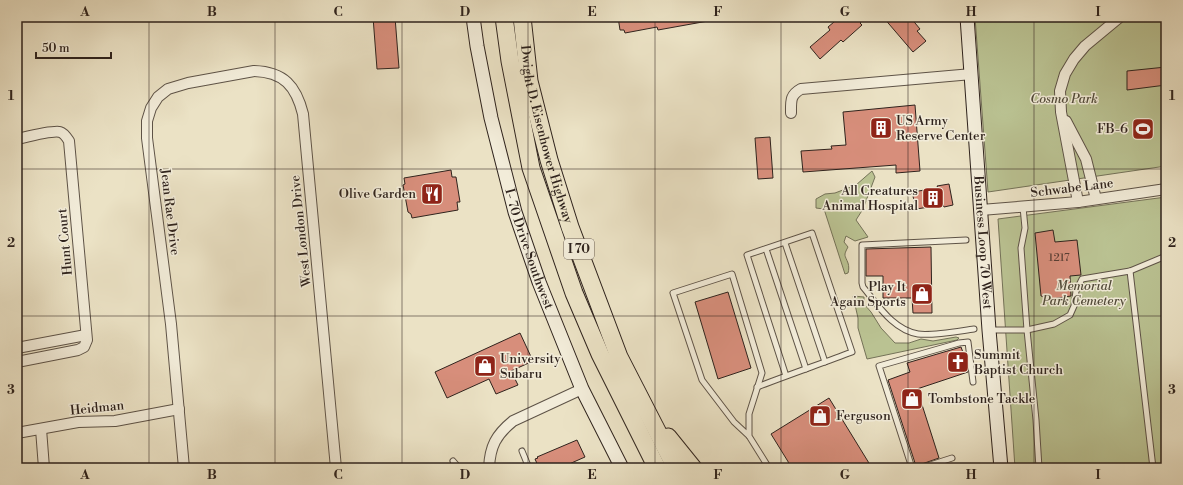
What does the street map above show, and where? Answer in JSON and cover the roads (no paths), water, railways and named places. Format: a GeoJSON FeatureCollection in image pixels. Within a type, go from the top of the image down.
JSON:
{"type":"FeatureCollection","features":[{"type":"Feature","properties":{"kind":"highway","name":"Dwight D. Eisenhower Highway"},"geometry":{"type":"LineString","coordinates":[[504,17],[510,61],[531,168],[574,294],[600,354],[657,468]]}},
{"type":"Feature","properties":{"kind":"highway","name":"Dwight D. Eisenhower Highway"},"geometry":{"type":"LineString","coordinates":[[522,17],[529,81],[549,160],[570,227],[619,357],[676,468]]}},
{"type":"Feature","properties":{"kind":"highway"},"geometry":{"type":"LineString","coordinates":[[645,409],[693,468]]}},
{"type":"Feature","properties":{"kind":"street","name":"I- 70 Drive Southwest"},"geometry":{"type":"LineString","coordinates":[[473,17],[491,118],[515,212],[539,282],[582,389],[622,468]]}},
{"type":"Feature","properties":{"kind":"street","name":"Business Loop 70 West"},"geometry":{"type":"LineString","coordinates":[[967,17],[989,330],[1001,468]]}},
{"type":"Feature","properties":{"kind":"street"},"geometry":{"type":"LineString","coordinates":[[1078,202],[1061,112],[1060,91],[1065,74],[1074,59],[1085,46],[1120,17]]}},
{"type":"Feature","properties":{"kind":"street","name":"Jean Rae Drive"},"geometry":{"type":"LineString","coordinates":[[184,468],[172,324],[147,138],[147,121],[151,108],[158,97],[168,89],[188,83],[254,70],[265,71],[286,81]]}},
{"type":"Feature","properties":{"kind":"street"},"geometry":{"type":"LineString","coordinates":[[791,113],[791,100],[795,93],[801,89],[972,74]]}},
{"type":"Feature","properties":{"kind":"street","name":"West London Drive"},"geometry":{"type":"LineString","coordinates":[[286,81],[294,89],[300,102],[303,114],[336,468]]}},
{"type":"Feature","properties":{"kind":"street"},"geometry":{"type":"LineString","coordinates":[[1061,112],[1086,160],[1096,199]]}},
{"type":"Feature","properties":{"kind":"street","name":"Hunt Court"},"geometry":{"type":"LineString","coordinates":[[17,139],[60,132],[69,141],[87,340],[84,347],[78,350],[20,361]]}},
{"type":"Feature","properties":{"kind":"street","name":"Schwabe Lane"},"geometry":{"type":"LineString","coordinates":[[981,210],[1078,202],[1166,189]]}},
{"type":"Feature","properties":{"kind":"street"},"geometry":{"type":"LineString","coordinates":[[19,348],[86,335]]}},
{"type":"Feature","properties":{"kind":"street"},"geometry":{"type":"LineString","coordinates":[[489,468],[490,456],[494,442],[504,429],[513,421],[582,389]]}},
{"type":"Feature","properties":{"kind":"street","name":"Heidman"},"geometry":{"type":"LineString","coordinates":[[17,433],[78,422],[115,421],[179,409]]}},
{"type":"Feature","properties":{"kind":"street"},"geometry":{"type":"LineString","coordinates":[[41,428],[44,468]]}},
{"type":"Feature","properties":{"kind":"lane"},"geometry":{"type":"LineString","coordinates":[[1023,207],[1025,228],[1021,248],[1039,468]]}},
{"type":"Feature","properties":{"kind":"lane"},"geometry":{"type":"LineString","coordinates":[[757,387],[852,352],[812,234],[747,255],[786,376]]}},
{"type":"Feature","properties":{"kind":"lane"},"geometry":{"type":"LineString","coordinates":[[966,240],[862,245],[862,283],[863,287],[891,320],[910,332],[926,334],[974,329]]}},
{"type":"Feature","properties":{"kind":"lane"},"geometry":{"type":"LineString","coordinates":[[785,243],[825,362]]}},
{"type":"Feature","properties":{"kind":"lane"},"geometry":{"type":"LineString","coordinates":[[766,249],[806,369]]}},
{"type":"Feature","properties":{"kind":"lane"},"geometry":{"type":"LineString","coordinates":[[989,330],[1027,330],[1054,324],[1070,315],[1074,306],[1076,291],[1082,279],[1130,271],[1166,256]]}},
{"type":"Feature","properties":{"kind":"lane"},"geometry":{"type":"LineString","coordinates":[[1130,271],[1152,468]]}},
{"type":"Feature","properties":{"kind":"lane"},"geometry":{"type":"LineString","coordinates":[[749,436],[749,414],[762,373],[732,274],[673,293],[702,380],[734,422],[749,436],[769,468]]}},
{"type":"Feature","properties":{"kind":"lane"},"geometry":{"type":"LineString","coordinates":[[912,468],[879,366],[959,343],[968,342],[973,382]]}},
{"type":"Feature","properties":{"kind":"lane"},"geometry":{"type":"LineString","coordinates":[[19,348],[20,361]]}},
{"type":"Feature","properties":{"kind":"lane"},"geometry":{"type":"LineString","coordinates":[[522,451],[530,468]]}},
{"type":"Feature","properties":{"kind":"lane"},"geometry":{"type":"LineString","coordinates":[[921,468],[952,458]]}},
{"type":"Feature","properties":{"kind":"lane"},"geometry":{"type":"LineString","coordinates":[[453,460],[459,468]]}},
{"type":"Feature","properties":{"kind":"lane"},"geometry":{"type":"LineString","coordinates":[[570,468],[574,466],[593,467]]}},
{"type":"Feature","properties":{"kind":"place","name":"US Army Reserve Center"},"geometry":{"type":"Point","coordinates":[881,128]}},
{"type":"Feature","properties":{"kind":"place","name":"FB-6"},"geometry":{"type":"Point","coordinates":[1143,129]}},
{"type":"Feature","properties":{"kind":"place","name":"Olive Garden"},"geometry":{"type":"Point","coordinates":[432,194]}},
{"type":"Feature","properties":{"kind":"place","name":"All Creatures Animal Hospital"},"geometry":{"type":"Point","coordinates":[933,198]}},
{"type":"Feature","properties":{"kind":"place","name":"Play It Again Sports"},"geometry":{"type":"Point","coordinates":[922,294]}},
{"type":"Feature","properties":{"kind":"place","name":"Summit Baptist Church"},"geometry":{"type":"Point","coordinates":[958,362]}},
{"type":"Feature","properties":{"kind":"place","name":"University Subaru"},"geometry":{"type":"Point","coordinates":[485,366]}},
{"type":"Feature","properties":{"kind":"place","name":"Tombstone Tackle"},"geometry":{"type":"Point","coordinates":[912,399]}},
{"type":"Feature","properties":{"kind":"place","name":"Ferguson"},"geometry":{"type":"Point","coordinates":[820,416]}},
{"type":"Feature","properties":{"kind":"park label","name":"Cosmo Park"},"geometry":{"type":"Point","coordinates":[1064,99]}},
{"type":"Feature","properties":{"kind":"park label","name":"Memorial Park Cemetery"},"geometry":{"type":"Point","coordinates":[1084,294]}}]}
